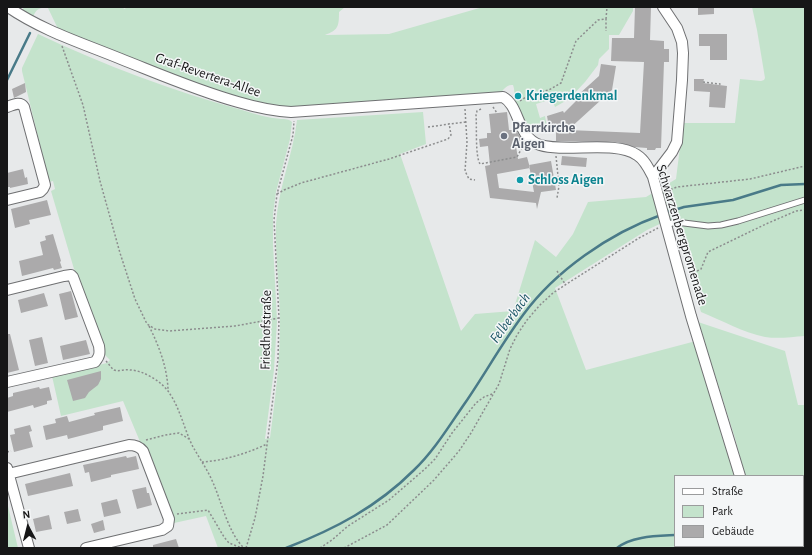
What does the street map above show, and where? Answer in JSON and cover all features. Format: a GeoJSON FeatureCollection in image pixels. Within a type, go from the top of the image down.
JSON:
{"type":"FeatureCollection","features":[{"type":"Feature","properties":{"kind":"street","name":"Graf-Revertera-Allee"},"geometry":{"type":"LineString","coordinates":[[8,7],[29,20],[59,35],[206,92],[255,107],[275,111],[503,97],[509,103]]}},
{"type":"Feature","properties":{"kind":"street"},"geometry":{"type":"LineString","coordinates":[[653,177],[672,152],[677,142],[682,76],[682,42],[677,28],[663,7]]}},
{"type":"Feature","properties":{"kind":"street"},"geometry":{"type":"LineString","coordinates":[[509,103],[527,136],[539,144]]}},
{"type":"Feature","properties":{"kind":"street"},"geometry":{"type":"LineString","coordinates":[[7,107],[19,104],[22,104],[24,107],[44,185],[40,192],[7,200]]}},
{"type":"Feature","properties":{"kind":"street","name":"Schwarzenbergpromenade"},"geometry":{"type":"LineString","coordinates":[[539,144],[555,147],[617,149],[631,151],[638,155],[648,165],[653,177],[692,316],[740,475]]}},
{"type":"Feature","properties":{"kind":"street"},"geometry":{"type":"LineString","coordinates":[[7,290],[70,275],[73,277],[99,346],[99,357],[95,362],[7,382]]}},
{"type":"Feature","properties":{"kind":"street"},"geometry":{"type":"LineString","coordinates":[[29,548],[8,471],[134,445],[138,446],[143,451],[169,519],[168,526],[162,530],[86,548]]}},
{"type":"Feature","properties":{"kind":"lane"},"geometry":{"type":"LineString","coordinates":[[665,222],[708,226],[721,225],[805,200]]}},
{"type":"Feature","properties":{"kind":"path"},"geometry":{"type":"LineString","coordinates":[[606,32],[607,7]]}},
{"type":"Feature","properties":{"kind":"path"},"geometry":{"type":"LineString","coordinates":[[509,103],[529,95],[549,90],[561,83],[576,41],[598,20],[606,19]]}},
{"type":"Feature","properties":{"kind":"path"},"geometry":{"type":"LineString","coordinates":[[63,43],[62,48],[72,70],[83,105],[100,181],[120,253],[140,312],[157,341],[167,378],[168,390]]}},
{"type":"Feature","properties":{"kind":"path"},"geometry":{"type":"LineString","coordinates":[[703,82],[720,84],[719,85]]}},
{"type":"Feature","properties":{"kind":"path"},"geometry":{"type":"LineString","coordinates":[[491,98],[490,103],[477,113],[477,154],[479,163],[483,164],[518,157],[524,147],[539,144]]}},
{"type":"Feature","properties":{"kind":"path"},"geometry":{"type":"LineString","coordinates":[[464,99],[467,148],[465,171],[469,179],[475,180]]}},
{"type":"Feature","properties":{"kind":"path","name":"Friedhofstraße"},"geometry":{"type":"LineString","coordinates":[[244,548],[256,512],[267,444],[278,359],[279,318],[274,227],[277,194],[293,135],[294,111]]}},
{"type":"Feature","properties":{"kind":"path"},"geometry":{"type":"LineString","coordinates":[[428,128],[449,123],[466,122]]}},
{"type":"Feature","properties":{"kind":"path"},"geometry":{"type":"LineString","coordinates":[[277,194],[301,183],[389,159],[445,140],[451,135],[449,123]]}},
{"type":"Feature","properties":{"kind":"path"},"geometry":{"type":"LineString","coordinates":[[555,147],[558,177],[557,198]]}},
{"type":"Feature","properties":{"kind":"path"},"geometry":{"type":"LineString","coordinates":[[658,194],[677,187],[750,179],[805,166]]}},
{"type":"Feature","properties":{"kind":"path"},"geometry":{"type":"LineString","coordinates":[[690,275],[701,269],[708,252],[784,216],[796,211],[805,210]]}},
{"type":"Feature","properties":{"kind":"path"},"geometry":{"type":"LineString","coordinates":[[344,548],[387,525],[434,480],[464,445],[501,378],[510,349],[522,326],[547,299],[565,285],[665,222]]}},
{"type":"Feature","properties":{"kind":"path"},"geometry":{"type":"LineString","coordinates":[[557,271],[565,285]]}},
{"type":"Feature","properties":{"kind":"path"},"geometry":{"type":"LineString","coordinates":[[149,326],[155,329],[169,331],[235,326],[279,318]]}},
{"type":"Feature","properties":{"kind":"path"},"geometry":{"type":"LineString","coordinates":[[99,357],[107,362],[111,368],[116,370],[142,372],[168,390],[189,439],[214,485],[228,522],[244,548]]}},
{"type":"Feature","properties":{"kind":"path"},"geometry":{"type":"LineString","coordinates":[[320,548],[348,526],[389,500],[425,469],[435,459],[476,403],[484,397],[492,394]]}},
{"type":"Feature","properties":{"kind":"path"},"geometry":{"type":"LineString","coordinates":[[134,445],[142,443],[147,439],[179,433],[189,439]]}},
{"type":"Feature","properties":{"kind":"path"},"geometry":{"type":"LineString","coordinates":[[202,462],[212,462],[255,450],[267,444]]}},
{"type":"Feature","properties":{"kind":"path"},"geometry":{"type":"LineString","coordinates":[[7,452],[11,451]]}},
{"type":"Feature","properties":{"kind":"path"},"geometry":{"type":"LineString","coordinates":[[169,519],[177,514],[208,510],[224,537],[229,542],[244,548]]}},
{"type":"Feature","properties":{"kind":"green space"},"geometry":{"type":"Polygon","coordinates":[[[24,7],[121,7],[125,9],[126,7],[345,7],[339,12],[337,27],[325,35],[389,34],[483,7],[633,7],[633,11],[619,35],[609,35],[609,49],[599,59],[598,65],[585,82],[569,99],[555,107],[552,99],[536,104],[540,118],[545,116],[547,127],[543,131],[537,132],[533,131],[526,125],[520,115],[515,101],[513,85],[507,86],[499,94],[299,107],[275,107],[261,105],[206,88],[59,31],[48,8],[39,9],[35,12],[33,17],[22,11],[24,7]]]}},
{"type":"Feature","properties":{"kind":"green space"},"geometry":{"type":"Polygon","coordinates":[[[752,7],[805,7],[805,336],[780,338],[765,337],[741,329],[701,312],[681,242],[679,219],[666,221],[647,230],[555,288],[586,370],[696,341],[737,475],[674,475],[674,547],[804,547],[804,475],[745,475],[735,438],[698,322],[785,351],[798,405],[805,405],[805,548],[218,548],[206,516],[174,523],[123,401],[61,416],[52,376],[107,363],[110,360],[105,355],[82,286],[74,269],[51,191],[55,189],[53,181],[49,182],[22,71],[38,34],[113,67],[164,86],[216,103],[271,118],[287,119],[292,122],[290,139],[276,192],[273,214],[277,321],[274,370],[265,439],[270,438],[279,352],[280,311],[276,236],[277,211],[297,120],[423,112],[426,144],[400,154],[461,331],[475,314],[513,311],[535,240],[556,257],[573,234],[588,202],[646,197],[676,179],[683,123],[735,123],[740,79],[761,81],[765,78],[752,7]]]}},
{"type":"Feature","properties":{"kind":"green space"},"geometry":{"type":"Polygon","coordinates":[[[7,502],[18,548],[8,548],[7,502]]]}},
{"type":"Feature","properties":{"kind":"building"},"geometry":{"type":"Polygon","coordinates":[[[635,7],[651,7],[650,40],[664,41],[664,49],[669,49],[669,62],[664,62],[661,148],[647,150],[647,148],[634,147],[617,142],[556,141],[556,127],[549,127],[547,116],[563,111],[564,113],[580,97],[578,95],[599,76],[601,64],[616,66],[612,90],[568,130],[640,133],[644,62],[611,61],[612,38],[634,38],[635,7]]]}},
{"type":"Feature","properties":{"kind":"building"},"geometry":{"type":"Polygon","coordinates":[[[698,7],[714,7],[714,14],[698,15],[698,7]]]}},
{"type":"Feature","properties":{"kind":"building"},"geometry":{"type":"Polygon","coordinates":[[[699,34],[727,34],[727,60],[710,60],[710,46],[699,46],[699,34]]]}},
{"type":"Feature","properties":{"kind":"building"},"geometry":{"type":"Polygon","coordinates":[[[694,79],[704,79],[703,83],[727,86],[725,108],[709,107],[710,92],[694,91],[694,79]]]}},
{"type":"Feature","properties":{"kind":"building"},"geometry":{"type":"Polygon","coordinates":[[[25,83],[26,92],[14,98],[12,89],[25,83]]]}},
{"type":"Feature","properties":{"kind":"building"},"geometry":{"type":"Polygon","coordinates":[[[507,112],[509,130],[516,130],[522,140],[516,146],[518,159],[527,157],[529,165],[551,161],[556,190],[541,192],[537,209],[536,203],[490,198],[485,166],[490,165],[488,146],[480,147],[479,139],[487,138],[487,133],[491,133],[489,114],[507,112]],[[530,168],[497,174],[499,188],[534,192],[530,168]]]}},
{"type":"Feature","properties":{"kind":"building"},"geometry":{"type":"Polygon","coordinates":[[[562,156],[587,158],[586,167],[561,165],[562,156]]]}},
{"type":"Feature","properties":{"kind":"building"},"geometry":{"type":"Polygon","coordinates":[[[23,169],[25,178],[27,177],[28,184],[10,188],[7,187],[7,173],[23,169]]]}},
{"type":"Feature","properties":{"kind":"building"},"geometry":{"type":"Polygon","coordinates":[[[47,200],[51,215],[29,220],[30,224],[15,228],[11,209],[47,200]]]}},
{"type":"Feature","properties":{"kind":"building"},"geometry":{"type":"Polygon","coordinates":[[[53,234],[62,268],[54,270],[53,268],[22,276],[19,261],[43,255],[40,242],[46,240],[45,236],[53,234]]]}},
{"type":"Feature","properties":{"kind":"building"},"geometry":{"type":"Polygon","coordinates":[[[71,291],[78,317],[65,320],[59,294],[71,291]]]}},
{"type":"Feature","properties":{"kind":"building"},"geometry":{"type":"Polygon","coordinates":[[[44,293],[48,306],[21,313],[18,300],[44,293]]]}},
{"type":"Feature","properties":{"kind":"building"},"geometry":{"type":"Polygon","coordinates":[[[7,334],[10,334],[19,370],[7,373],[7,334]]]}},
{"type":"Feature","properties":{"kind":"building"},"geometry":{"type":"Polygon","coordinates":[[[42,337],[48,363],[35,366],[29,340],[42,337]]]}},
{"type":"Feature","properties":{"kind":"building"},"geometry":{"type":"Polygon","coordinates":[[[86,340],[90,354],[63,360],[60,346],[86,340]]]}},
{"type":"Feature","properties":{"kind":"building"},"geometry":{"type":"Polygon","coordinates":[[[101,371],[101,379],[98,385],[89,392],[85,398],[73,401],[67,380],[101,371]]]}},
{"type":"Feature","properties":{"kind":"building"},"geometry":{"type":"Polygon","coordinates":[[[39,387],[40,389],[49,387],[52,400],[47,401],[47,404],[34,408],[33,405],[7,412],[7,398],[13,396],[13,393],[39,387]]]}},
{"type":"Feature","properties":{"kind":"building"},"geometry":{"type":"Polygon","coordinates":[[[120,407],[123,421],[103,426],[103,430],[68,439],[67,435],[46,440],[43,426],[56,423],[55,419],[67,416],[69,422],[95,415],[94,413],[120,407]]]}},
{"type":"Feature","properties":{"kind":"building"},"geometry":{"type":"Polygon","coordinates":[[[30,425],[32,431],[29,432],[33,447],[14,452],[10,435],[15,434],[14,429],[30,425]]]}},
{"type":"Feature","properties":{"kind":"building"},"geometry":{"type":"Polygon","coordinates":[[[126,456],[127,458],[136,456],[139,469],[111,475],[111,477],[91,482],[89,472],[85,473],[83,465],[126,456]]]}},
{"type":"Feature","properties":{"kind":"building"},"geometry":{"type":"Polygon","coordinates":[[[70,473],[73,486],[28,496],[25,484],[70,473]]]}},
{"type":"Feature","properties":{"kind":"building"},"geometry":{"type":"Polygon","coordinates":[[[146,487],[152,505],[137,509],[132,490],[146,487]]]}},
{"type":"Feature","properties":{"kind":"building"},"geometry":{"type":"Polygon","coordinates":[[[117,499],[121,513],[104,517],[101,503],[117,499]]]}},
{"type":"Feature","properties":{"kind":"building"},"geometry":{"type":"Polygon","coordinates":[[[78,509],[81,521],[67,524],[64,512],[78,509]]]}},
{"type":"Feature","properties":{"kind":"building"},"geometry":{"type":"Polygon","coordinates":[[[49,515],[52,529],[36,532],[33,519],[49,515]]]}},
{"type":"Feature","properties":{"kind":"building"},"geometry":{"type":"Polygon","coordinates":[[[103,520],[105,530],[94,533],[91,524],[103,520]]]}},
{"type":"Feature","properties":{"kind":"building"},"geometry":{"type":"Polygon","coordinates":[[[176,539],[179,548],[153,548],[153,545],[176,539]]]}},
{"type":"Feature","properties":{"kind":"waterway"},"geometry":{"type":"LineString","coordinates":[[7,80],[30,33]]}},
{"type":"Feature","properties":{"kind":"waterway","name":"Felberbach"},"geometry":{"type":"LineString","coordinates":[[665,213],[684,207],[733,200],[781,185],[805,184]]}},
{"type":"Feature","properties":{"kind":"waterway","name":"Felberbach"},"geometry":{"type":"LineString","coordinates":[[286,548],[304,541],[354,516],[370,506],[400,483],[435,447],[515,326],[536,299],[551,283],[585,255],[603,243],[622,232],[661,215]]}},
{"type":"Feature","properties":{"kind":"waterway"},"geometry":{"type":"LineString","coordinates":[[617,548],[629,541],[637,539],[652,536],[674,535]]}},
{"type":"Feature","properties":{"kind":"place","name":"Kriegerdenkmal"},"geometry":{"type":"Point","coordinates":[518,96]}},
{"type":"Feature","properties":{"kind":"place","name":"Pfarrkirche Aigen"},"geometry":{"type":"Point","coordinates":[504,136]}},
{"type":"Feature","properties":{"kind":"place","name":"Schloss Aigen"},"geometry":{"type":"Point","coordinates":[520,180]}}]}
